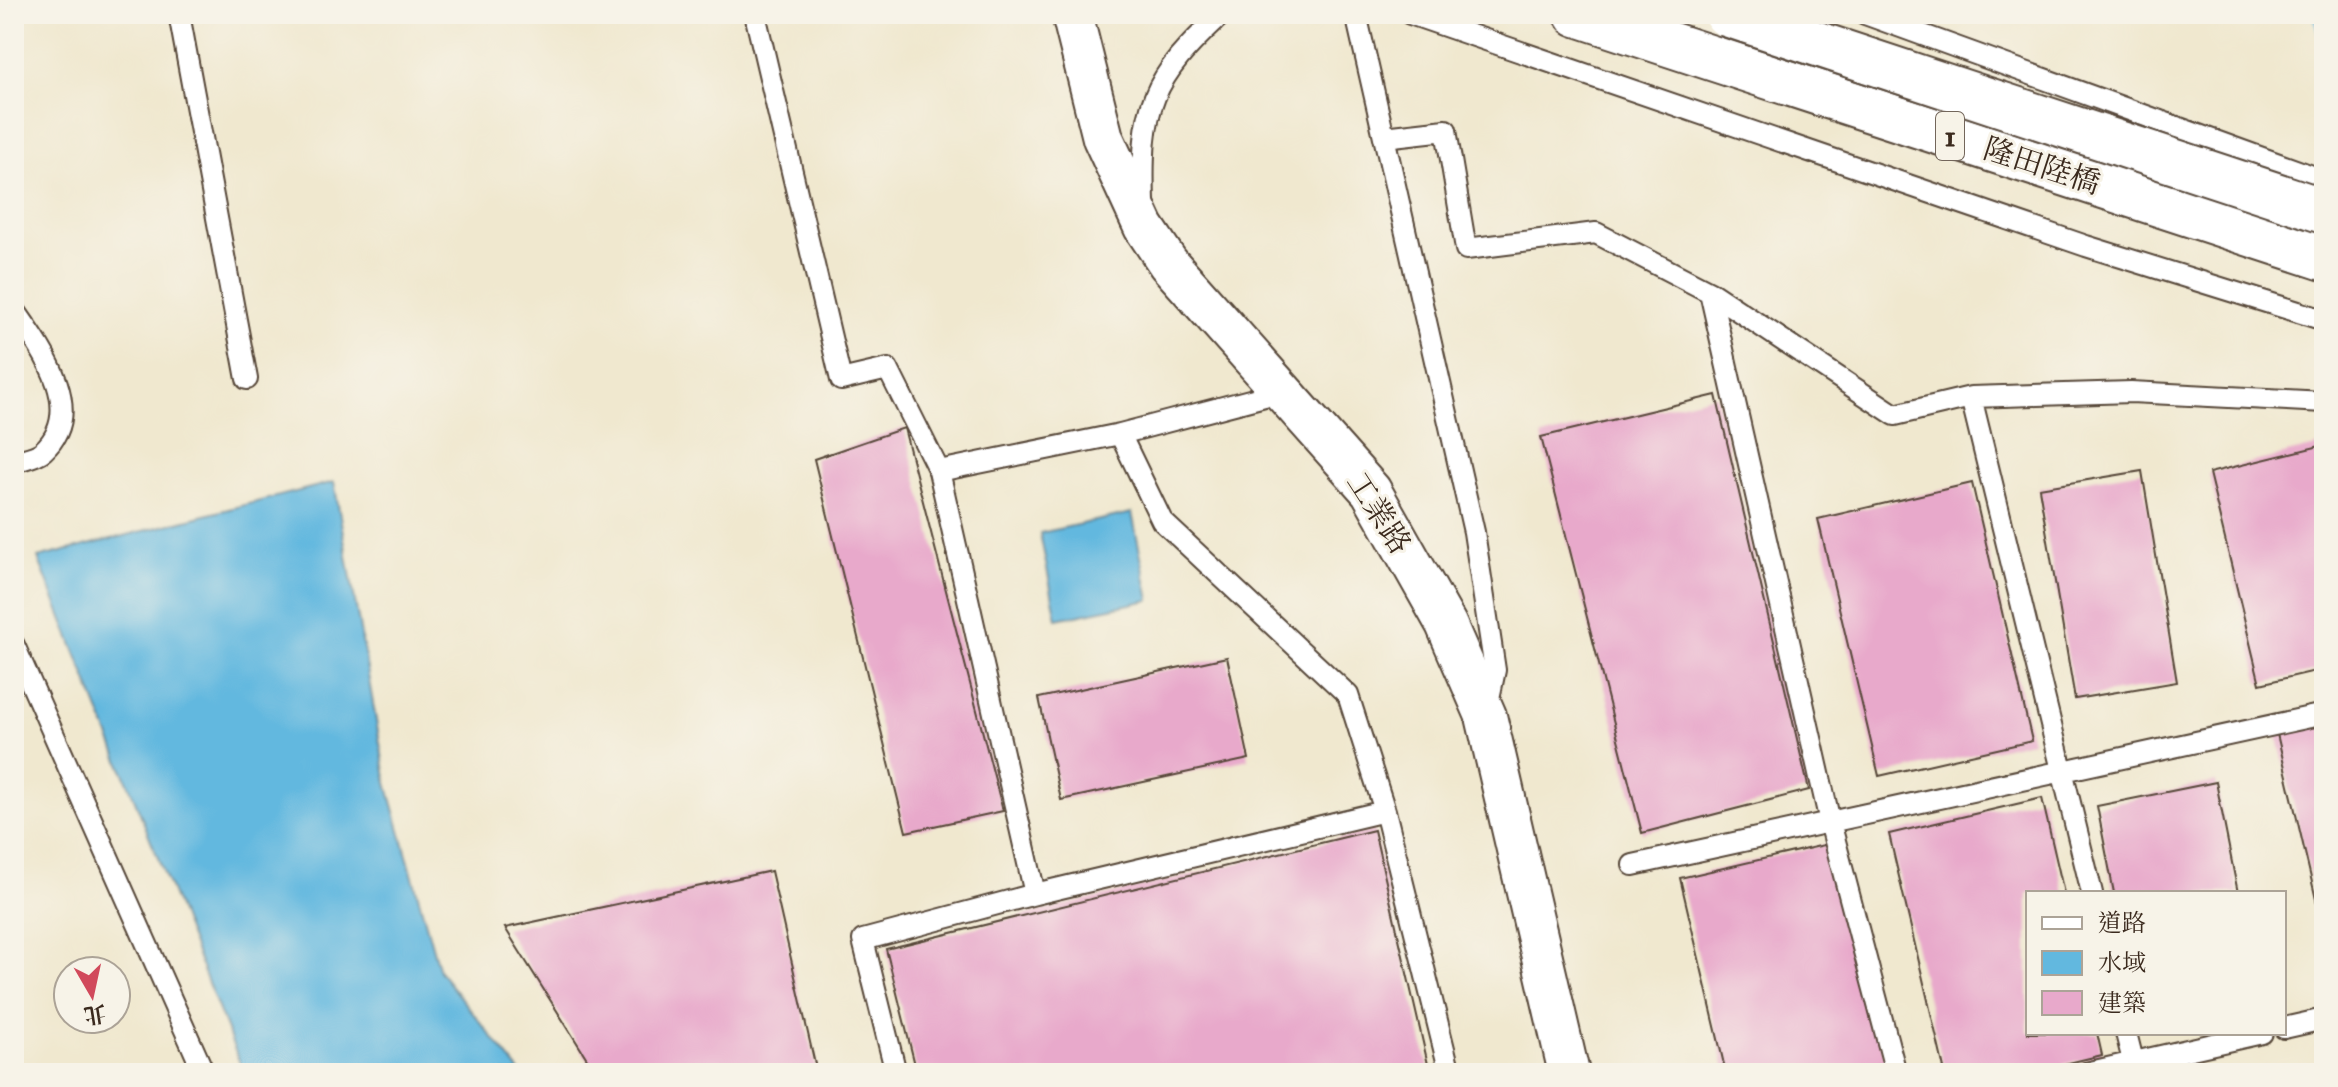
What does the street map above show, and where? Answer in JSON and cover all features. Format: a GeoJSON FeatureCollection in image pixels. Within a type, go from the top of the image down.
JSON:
{"type":"FeatureCollection","features":[{"type":"Feature","properties":{"kind":"main road","name":"隆田陸橋"},"geometry":{"type":"LineString","coordinates":[[1577,14],[2324,258]]}},
{"type":"Feature","properties":{"kind":"main road","name":"隆田陸橋"},"geometry":{"type":"LineString","coordinates":[[1727,14],[2324,211]]}},
{"type":"Feature","properties":{"kind":"street","name":"工業路"},"geometry":{"type":"LineString","coordinates":[[1072,14],[1103,138],[1144,227],[1168,263],[1371,491],[1446,624],[1486,716],[1569,1073]]}},
{"type":"Feature","properties":{"kind":"lane"},"geometry":{"type":"LineString","coordinates":[[179,14],[247,379]]}},
{"type":"Feature","properties":{"kind":"lane"},"geometry":{"type":"LineString","coordinates":[[755,14],[841,380],[888,369],[939,471],[1035,894]]}},
{"type":"Feature","properties":{"kind":"lane"},"geometry":{"type":"LineString","coordinates":[[1144,227],[1142,149],[1154,89],[1190,44],[1222,14]]}},
{"type":"Feature","properties":{"kind":"lane"},"geometry":{"type":"LineString","coordinates":[[1356,14],[1474,532],[1495,670],[1486,716]]}},
{"type":"Feature","properties":{"kind":"lane"},"geometry":{"type":"LineString","coordinates":[[1410,14],[2086,246],[2324,320]]}},
{"type":"Feature","properties":{"kind":"lane"},"geometry":{"type":"LineString","coordinates":[[1865,14],[2312,176],[2324,223]]}},
{"type":"Feature","properties":{"kind":"lane"},"geometry":{"type":"LineString","coordinates":[[1384,137],[1446,130],[1466,249],[1596,233],[1710,292],[1895,415],[1971,397],[2131,392],[2324,402]]}},
{"type":"Feature","properties":{"kind":"lane"},"geometry":{"type":"LineString","coordinates":[[1710,292],[1830,822],[1896,1073]]}},
{"type":"Feature","properties":{"kind":"lane"},"geometry":{"type":"LineString","coordinates":[[14,309],[38,343],[62,397],[63,422],[42,452],[14,462]]}},
{"type":"Feature","properties":{"kind":"lane"},"geometry":{"type":"LineString","coordinates":[[939,471],[1120,434],[1284,391]]}},
{"type":"Feature","properties":{"kind":"lane"},"geometry":{"type":"LineString","coordinates":[[1971,397],[2092,891]]}},
{"type":"Feature","properties":{"kind":"lane"},"geometry":{"type":"LineString","coordinates":[[1120,434],[1162,521],[1348,695],[1385,811],[1450,1073]]}},
{"type":"Feature","properties":{"kind":"lane"},"geometry":{"type":"LineString","coordinates":[[14,645],[204,1073]]}},
{"type":"Feature","properties":{"kind":"lane"},"geometry":{"type":"LineString","coordinates":[[1633,865],[2324,714]]}},
{"type":"Feature","properties":{"kind":"lane"},"geometry":{"type":"LineString","coordinates":[[896,1073],[863,940],[1035,894],[1385,811]]}},
{"type":"Feature","properties":{"kind":"lane"},"geometry":{"type":"LineString","coordinates":[[2286,1028],[2324,1019]]}},
{"type":"Feature","properties":{"kind":"lane"},"geometry":{"type":"LineString","coordinates":[[2127,1035],[2135,1068]]}},
{"type":"Feature","properties":{"kind":"lane"},"geometry":{"type":"LineString","coordinates":[[2086,1073],[2135,1068],[2255,1035]]}},
{"type":"Feature","properties":{"kind":"water"},"geometry":{"type":"Polygon","coordinates":[[[334,482],[387,783],[439,971],[521,1073],[244,1073],[38,558],[334,482]]]}},
{"type":"Feature","properties":{"kind":"water"},"geometry":{"type":"Polygon","coordinates":[[[1132,513],[1150,600],[1057,619],[1040,533],[1132,513]]]}},
{"type":"Feature","properties":{"kind":"building"},"geometry":{"type":"Polygon","coordinates":[[[1716,395],[1809,790],[1642,833],[1541,437],[1716,395]]]}},
{"type":"Feature","properties":{"kind":"building"},"geometry":{"type":"Polygon","coordinates":[[[904,428],[1003,811],[906,832],[814,459],[904,428]]]}},
{"type":"Feature","properties":{"kind":"building"},"geometry":{"type":"Polygon","coordinates":[[[2324,445],[2324,669],[2260,684],[2209,473],[2324,445]]]}},
{"type":"Feature","properties":{"kind":"building"},"geometry":{"type":"Polygon","coordinates":[[[2142,471],[2177,682],[2075,699],[2039,488],[2142,471]]]}},
{"type":"Feature","properties":{"kind":"building"},"geometry":{"type":"Polygon","coordinates":[[[1972,483],[2032,741],[1879,776],[1818,519],[1972,483]]]}},
{"type":"Feature","properties":{"kind":"building"},"geometry":{"type":"Polygon","coordinates":[[[1227,657],[1249,759],[1061,800],[1039,698],[1227,657]]]}},
{"type":"Feature","properties":{"kind":"building"},"geometry":{"type":"Polygon","coordinates":[[[2324,723],[2324,929],[2323,929],[2277,734],[2324,723]]]}},
{"type":"Feature","properties":{"kind":"building"},"geometry":{"type":"Polygon","coordinates":[[[2216,782],[2238,891],[2114,891],[2097,806],[2216,782]]]}},
{"type":"Feature","properties":{"kind":"building"},"geometry":{"type":"Polygon","coordinates":[[[2042,798],[2064,891],[2026,891],[2026,1035],[2097,1035],[2102,1055],[2027,1073],[1945,1073],[1889,834],[2042,798]]]}},
{"type":"Feature","properties":{"kind":"building"},"geometry":{"type":"Polygon","coordinates":[[[1374,830],[1430,1073],[917,1073],[886,949],[1374,830]]]}},
{"type":"Feature","properties":{"kind":"building"},"geometry":{"type":"Polygon","coordinates":[[[1833,843],[1888,1073],[1726,1073],[1680,878],[1833,843]]]}},
{"type":"Feature","properties":{"kind":"building"},"geometry":{"type":"Polygon","coordinates":[[[771,871],[817,1073],[596,1073],[505,928],[771,871]]]}},
{"type":"Feature","properties":{"kind":"waterway"},"geometry":{"type":"LineString","coordinates":[[2318,14],[2324,37]]}}]}
